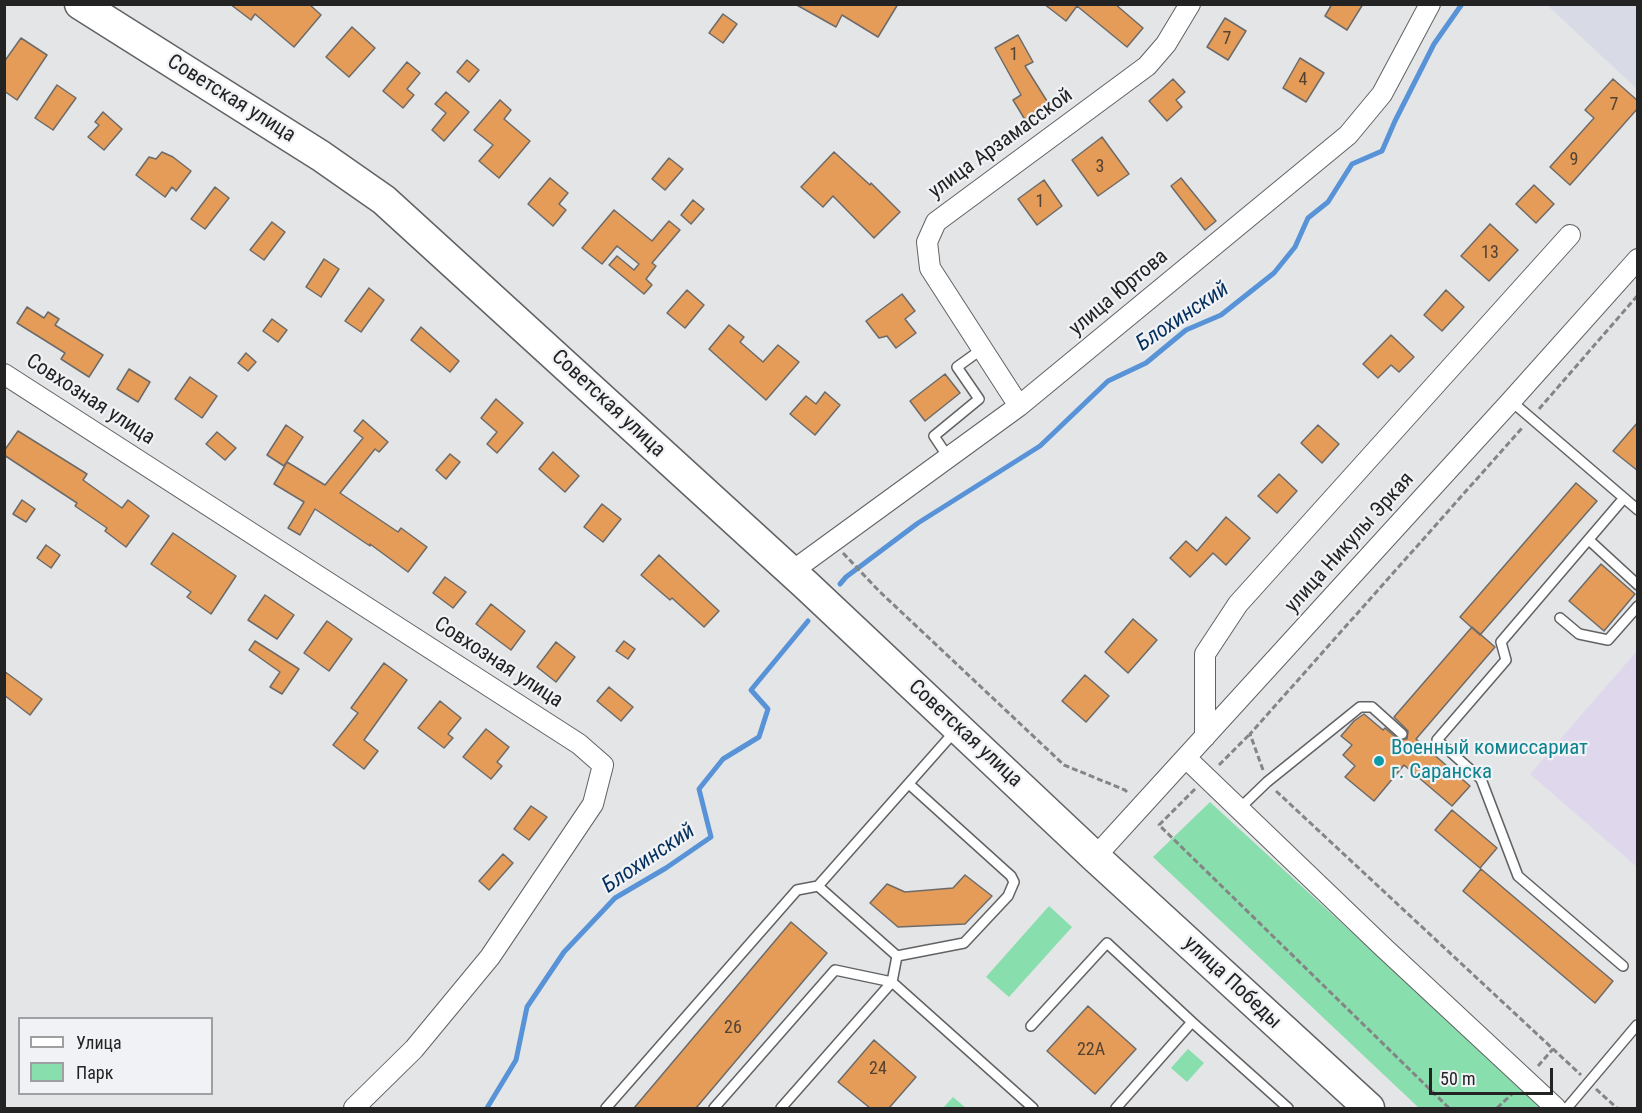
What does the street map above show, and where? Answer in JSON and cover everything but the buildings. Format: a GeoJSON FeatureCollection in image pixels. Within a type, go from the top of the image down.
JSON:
{"type":"FeatureCollection","features":[{"type":"Feature","properties":{"kind":"main road","name":"Советская улица"},"geometry":{"type":"LineString","coordinates":[[80,4],[321,156],[384,200],[791,572],[1095,857]]}},
{"type":"Feature","properties":{"kind":"main road","name":"улица Победы"},"geometry":{"type":"LineString","coordinates":[[1095,857],[1369,1108]]}},
{"type":"Feature","properties":{"kind":"street","name":"улица Арзамасской"},"geometry":{"type":"LineString","coordinates":[[1019,406],[930,268],[927,242],[936,222],[1147,66],[1166,44],[1190,4]]}},
{"type":"Feature","properties":{"kind":"street","name":"улица Юртова"},"geometry":{"type":"LineString","coordinates":[[791,572],[1019,406],[1348,135],[1382,94],[1430,4]]}},
{"type":"Feature","properties":{"kind":"street"},"geometry":{"type":"LineString","coordinates":[[1205,737],[1205,654],[1238,604],[1570,235]]}},
{"type":"Feature","properties":{"kind":"street","name":"улица Никулы Эркая"},"geometry":{"type":"LineString","coordinates":[[1095,857],[1638,259]]}},
{"type":"Feature","properties":{"kind":"street","name":"Совхозная улица"},"geometry":{"type":"LineString","coordinates":[[4,374],[579,744],[603,765],[593,804],[490,957],[414,1049],[354,1108]]}},
{"type":"Feature","properties":{"kind":"street"},"geometry":{"type":"LineString","coordinates":[[1186,758],[1238,810],[1557,1108]]}},
{"type":"Feature","properties":{"kind":"lane"},"geometry":{"type":"LineString","coordinates":[[948,457],[934,436],[979,399],[957,367],[982,349]]}},
{"type":"Feature","properties":{"kind":"lane"},"geometry":{"type":"LineString","coordinates":[[1511,401],[1638,510]]}},
{"type":"Feature","properties":{"kind":"lane"},"geometry":{"type":"LineString","coordinates":[[1623,966],[1518,876],[1481,779],[1437,740],[1506,660],[1501,642],[1624,498]]}},
{"type":"Feature","properties":{"kind":"lane"},"geometry":{"type":"LineString","coordinates":[[1589,540],[1638,585]]}},
{"type":"Feature","properties":{"kind":"lane"},"geometry":{"type":"LineString","coordinates":[[1560,618],[1579,634],[1608,640],[1638,606]]}},
{"type":"Feature","properties":{"kind":"lane"},"geometry":{"type":"LineString","coordinates":[[1238,810],[1268,782],[1360,707],[1372,707],[1402,734]]}},
{"type":"Feature","properties":{"kind":"lane"},"geometry":{"type":"LineString","coordinates":[[606,1108],[796,890],[818,886],[958,728]]}},
{"type":"Feature","properties":{"kind":"lane"},"geometry":{"type":"LineString","coordinates":[[897,956],[964,943],[1008,896],[1014,882],[1011,876],[909,784]]}},
{"type":"Feature","properties":{"kind":"lane"},"geometry":{"type":"LineString","coordinates":[[818,886],[897,956]]}},
{"type":"Feature","properties":{"kind":"lane"},"geometry":{"type":"LineString","coordinates":[[1031,1026],[1107,943],[1288,1108]]}},
{"type":"Feature","properties":{"kind":"lane"},"geometry":{"type":"LineString","coordinates":[[781,1108],[892,982],[897,956]]}},
{"type":"Feature","properties":{"kind":"lane"},"geometry":{"type":"LineString","coordinates":[[714,1108],[835,970],[892,982],[1033,1108]]}},
{"type":"Feature","properties":{"kind":"lane"},"geometry":{"type":"LineString","coordinates":[[1116,1108],[1192,1022]]}},
{"type":"Feature","properties":{"kind":"lane"},"geometry":{"type":"LineString","coordinates":[[1568,1108],[1637,1025]]}},
{"type":"Feature","properties":{"kind":"path"},"geometry":{"type":"LineString","coordinates":[[1159,825],[1250,734],[1638,295]]}},
{"type":"Feature","properties":{"kind":"path"},"geometry":{"type":"LineString","coordinates":[[846,556],[879,591],[1064,765],[1125,789],[1449,1108]]}},
{"type":"Feature","properties":{"kind":"path"},"geometry":{"type":"LineString","coordinates":[[1250,734],[1268,782],[1617,1108]]}},
{"type":"Feature","properties":{"kind":"shaded area"},"geometry":{"type":"Polygon","coordinates":[[[1547,5],[1637,5],[1637,89],[1547,5]]]}},
{"type":"Feature","properties":{"kind":"shaded area"},"geometry":{"type":"Polygon","coordinates":[[[1637,651],[1637,867],[1530,774],[1637,651]]]}},
{"type":"Feature","properties":{"kind":"green space"},"geometry":{"type":"Polygon","coordinates":[[[1210,802],[1543,1108],[1419,1108],[1153,857],[1210,802]]]}},
{"type":"Feature","properties":{"kind":"green space"},"geometry":{"type":"Polygon","coordinates":[[[1049,906],[1072,927],[1009,997],[986,977],[1049,906]]]}},
{"type":"Feature","properties":{"kind":"green space"},"geometry":{"type":"Polygon","coordinates":[[[1188,1049],[1204,1063],[1187,1082],[1171,1068],[1188,1049]]]}},
{"type":"Feature","properties":{"kind":"green space"},"geometry":{"type":"Polygon","coordinates":[[[953,1097],[966,1108],[943,1108],[953,1097]]]}},
{"type":"Feature","properties":{"kind":"waterway","name":"Блохинский"},"geometry":{"type":"LineString","coordinates":[[840,584],[846,577],[918,523],[1040,446],[1108,381],[1146,363],[1186,330],[1221,315],[1274,273],[1295,247],[1308,218],[1328,202],[1352,164],[1382,151],[1434,44],[1462,4]]}},
{"type":"Feature","properties":{"kind":"waterway","name":"Блохинский"},"geometry":{"type":"LineString","coordinates":[[487,1108],[516,1060],[527,1007],[564,952],[615,898],[666,868],[711,837],[699,789],[723,759],[759,737],[768,709],[751,690],[808,621]]}},
{"type":"Feature","properties":{"kind":"place","name":"Военный комиссариат г. Саранска"},"geometry":{"type":"Point","coordinates":[1379,761]}}]}
